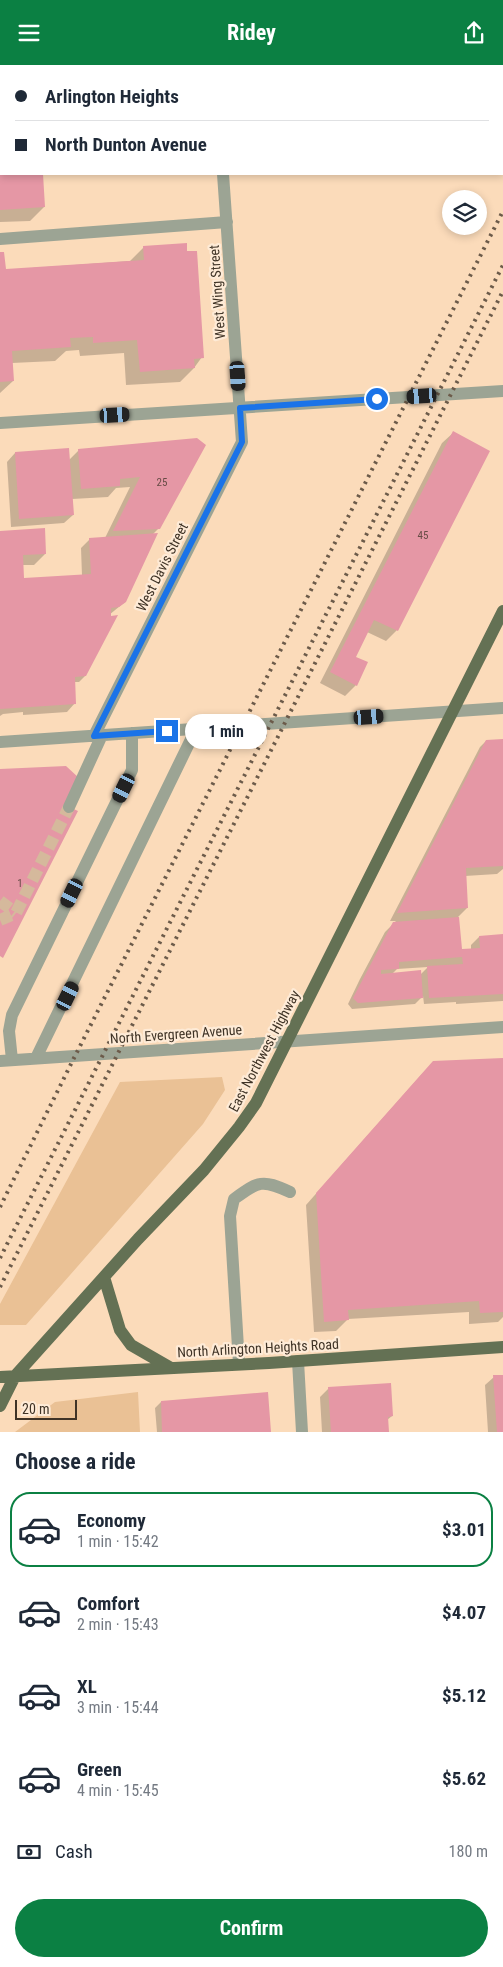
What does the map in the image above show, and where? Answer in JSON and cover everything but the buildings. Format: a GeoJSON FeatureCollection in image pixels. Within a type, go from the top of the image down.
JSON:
{"type":"FeatureCollection","features":[{"type":"Feature","properties":{"kind":"main road","name":"East Northwest Highway"},"geometry":{"type":"LineString","coordinates":[[0,1406],[15,1376],[204,1170],[256,1103],[503,611]]}},
{"type":"Feature","properties":{"kind":"main road"},"geometry":{"type":"LineString","coordinates":[[104,1277],[120,1330],[131,1345],[171,1368]]}},
{"type":"Feature","properties":{"kind":"main road","name":"North Arlington Heights Road"},"geometry":{"type":"LineString","coordinates":[[0,1377],[298,1361],[503,1347]]}},
{"type":"Feature","properties":{"kind":"street","name":"West Wing Street"},"geometry":{"type":"LineString","coordinates":[[223,175],[240,408]]}},
{"type":"Feature","properties":{"kind":"street"},"geometry":{"type":"LineString","coordinates":[[0,239],[227,222]]}},
{"type":"Feature","properties":{"kind":"street"},"geometry":{"type":"LineString","coordinates":[[0,423],[503,391]]}},
{"type":"Feature","properties":{"kind":"street","name":"West Davis Street"},"geometry":{"type":"LineString","coordinates":[[69,807],[98,736],[242,442],[240,408]]}},
{"type":"Feature","properties":{"kind":"street"},"geometry":{"type":"LineString","coordinates":[[0,742],[503,708]]}},
{"type":"Feature","properties":{"kind":"street"},"geometry":{"type":"LineString","coordinates":[[36,1058],[196,729]]}},
{"type":"Feature","properties":{"kind":"street"},"geometry":{"type":"LineString","coordinates":[[6,1060],[12,1015],[132,770],[132,733]]}},
{"type":"Feature","properties":{"kind":"street","name":"North Evergreen Avenue"},"geometry":{"type":"LineString","coordinates":[[6,1060],[503,1027]]}},
{"type":"Feature","properties":{"kind":"street"},"geometry":{"type":"LineString","coordinates":[[239,1364],[230,1216],[234,1199],[254,1185],[271,1183],[290,1192]]}},
{"type":"Feature","properties":{"kind":"street"},"geometry":{"type":"LineString","coordinates":[[298,1361],[302,1432]]}},
{"type":"Feature","properties":{"kind":"shaded area"},"geometry":{"type":"Polygon","coordinates":[[[222,1077],[225,1090],[203,1124],[26,1325],[0,1325],[0,1304],[120,1082],[222,1077]]]}},
{"type":"Feature","properties":{"kind":"shaded area"},"geometry":{"type":"Polygon","coordinates":[[[138,1392],[140,1432],[15,1432],[55,1402],[138,1392]]]}},
{"type":"Feature","properties":{"kind":"tunnel"},"geometry":{"type":"LineString","coordinates":[[0,920],[16,913],[69,807]]}},
{"type":"Feature","properties":{"kind":"tunnel"},"geometry":{"type":"LineString","coordinates":[[0,901],[16,913]]}},
{"type":"Feature","properties":{"kind":"railway"},"geometry":{"type":"LineString","coordinates":[[0,1207],[503,211]]}},
{"type":"Feature","properties":{"kind":"railway"},"geometry":{"type":"LineString","coordinates":[[0,1258],[503,265]]}},
{"type":"Feature","properties":{"kind":"railway"},"geometry":{"type":"LineString","coordinates":[[0,1287],[503,291]]}},
{"type":"Feature","properties":{"kind":"route"},"geometry":{"type":"LineString","coordinates":[[167,731],[94,736],[242,442],[240,408],[377,399]]}}]}
